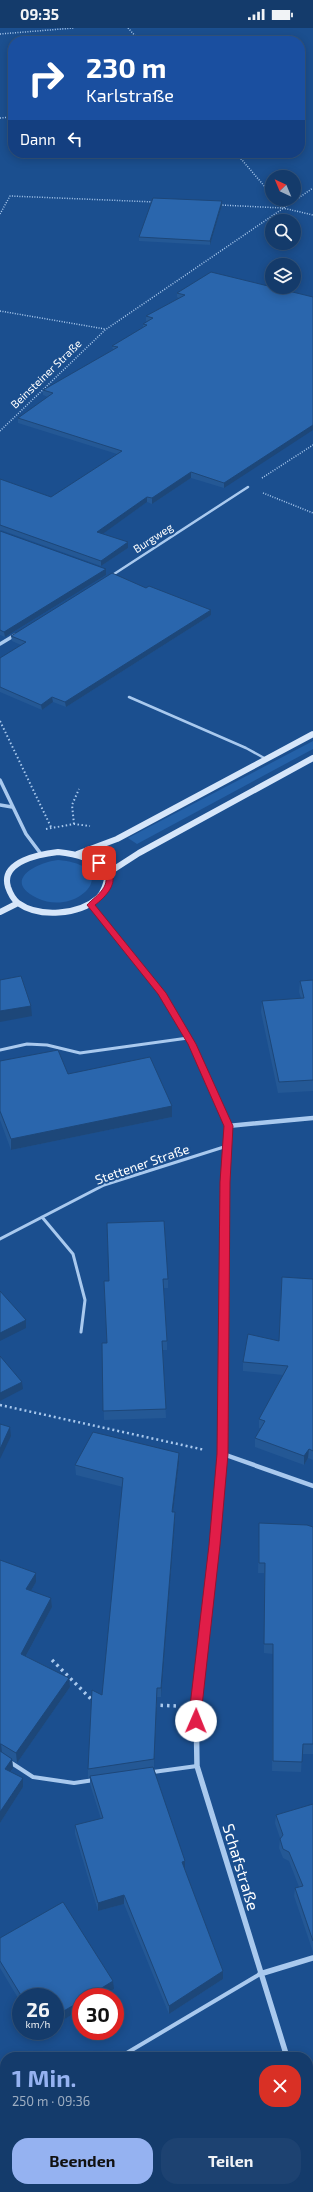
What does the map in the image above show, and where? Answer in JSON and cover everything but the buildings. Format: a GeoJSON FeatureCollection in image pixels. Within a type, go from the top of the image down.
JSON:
{"type":"FeatureCollection","features":[{"type":"Feature","properties":{"kind":"main road"},"geometry":{"type":"LineString","coordinates":[[77,854],[99,863],[108,873],[106,890],[100,898],[91,905],[76,910],[60,912],[43,911],[18,903],[9,892],[7,883],[9,873],[16,865],[27,858],[41,854],[58,852],[77,854],[89,852],[117,839],[313,734]]}},
{"type":"Feature","properties":{"kind":"main road"},"geometry":{"type":"LineString","coordinates":[[108,873],[146,849],[313,758]]}},
{"type":"Feature","properties":{"kind":"main road"},"geometry":{"type":"LineString","coordinates":[[0,912],[18,903]]}},
{"type":"Feature","properties":{"kind":"street","name":"Burgweg"},"geometry":{"type":"LineString","coordinates":[[108,578],[248,487]]}},
{"type":"Feature","properties":{"kind":"street"},"geometry":{"type":"LineString","coordinates":[[107,571],[114,574]]}},
{"type":"Feature","properties":{"kind":"street"},"geometry":{"type":"LineString","coordinates":[[0,644],[20,631]]}},
{"type":"Feature","properties":{"kind":"street"},"geometry":{"type":"LineString","coordinates":[[0,780],[26,834],[41,854]]}},
{"type":"Feature","properties":{"kind":"street"},"geometry":{"type":"LineString","coordinates":[[0,805],[12,807]]}},
{"type":"Feature","properties":{"kind":"street","name":"Schafstraße"},"geometry":{"type":"LineString","coordinates":[[91,905],[162,993],[188,1038],[228,1126],[225,1182],[223,1454],[215,1545],[196,1706],[197,1766],[260,1974],[285,2052]]}},
{"type":"Feature","properties":{"kind":"street"},"geometry":{"type":"LineString","coordinates":[[228,1126],[313,1118]]}},
{"type":"Feature","properties":{"kind":"street"},"geometry":{"type":"LineString","coordinates":[[223,1454],[313,1486]]}},
{"type":"Feature","properties":{"kind":"street"},"geometry":{"type":"LineString","coordinates":[[260,1974],[313,1958]]}},
{"type":"Feature","properties":{"kind":"lane"},"geometry":{"type":"LineString","coordinates":[[129,697],[246,748],[266,759]]}},
{"type":"Feature","properties":{"kind":"lane"},"geometry":{"type":"LineString","coordinates":[[0,1050],[34,1044],[47,1045],[80,1053],[188,1038]]}},
{"type":"Feature","properties":{"kind":"lane","name":"Stettener Straße"},"geometry":{"type":"LineString","coordinates":[[0,1239],[104,1185],[228,1146]]}},
{"type":"Feature","properties":{"kind":"lane"},"geometry":{"type":"LineString","coordinates":[[42,1217],[73,1254],[85,1300],[81,1332]]}},
{"type":"Feature","properties":{"kind":"lane"},"geometry":{"type":"LineString","coordinates":[[7,1760],[34,1777],[74,1783],[97,1780]]}},
{"type":"Feature","properties":{"kind":"lane"},"geometry":{"type":"LineString","coordinates":[[151,1773],[197,1766]]}},
{"type":"Feature","properties":{"kind":"lane"},"geometry":{"type":"LineString","coordinates":[[128,2052],[260,1974]]}},
{"type":"Feature","properties":{"kind":"path"},"geometry":{"type":"LineString","coordinates":[[0,34],[74,28]]}},
{"type":"Feature","properties":{"kind":"path"},"geometry":{"type":"LineString","coordinates":[[128,28],[135,36]]}},
{"type":"Feature","properties":{"kind":"path"},"geometry":{"type":"LineString","coordinates":[[240,158],[265,187]]}},
{"type":"Feature","properties":{"kind":"path","name":"Beinsteiner Straße"},"geometry":{"type":"LineString","coordinates":[[0,431],[106,330],[313,188]]}},
{"type":"Feature","properties":{"kind":"path"},"geometry":{"type":"LineString","coordinates":[[0,214],[10,196],[161,202]]}},
{"type":"Feature","properties":{"kind":"path"},"geometry":{"type":"LineString","coordinates":[[214,205],[283,208],[313,215]]}},
{"type":"Feature","properties":{"kind":"path"},"geometry":{"type":"LineString","coordinates":[[0,311],[106,330]]}},
{"type":"Feature","properties":{"kind":"path"},"geometry":{"type":"LineString","coordinates":[[248,487],[313,445]]}},
{"type":"Feature","properties":{"kind":"path"},"geometry":{"type":"LineString","coordinates":[[248,487],[313,513]]}},
{"type":"Feature","properties":{"kind":"path"},"geometry":{"type":"LineString","coordinates":[[0,720],[51,827],[74,824],[93,827]]}},
{"type":"Feature","properties":{"kind":"path"},"geometry":{"type":"LineString","coordinates":[[74,824],[72,805],[79,789]]}},
{"type":"Feature","properties":{"kind":"path"},"geometry":{"type":"LineString","coordinates":[[0,1405],[223,1454]]}},
{"type":"Feature","properties":{"kind":"path"},"geometry":{"type":"LineString","coordinates":[[52,1660],[96,1704]]}},
{"type":"Feature","properties":{"kind":"path"},"geometry":{"type":"LineString","coordinates":[[150,1705],[196,1706]]}},
{"type":"Feature","properties":{"kind":"shaded area"},"geometry":{"type":"Polygon","coordinates":[[[313,741],[313,749],[137,844],[128,838],[313,741]]]}},
{"type":"Feature","properties":{"kind":"shaded area"},"geometry":{"type":"Polygon","coordinates":[[[58,860],[78,864],[89,871],[92,880],[88,889],[79,896],[67,901],[52,902],[37,898],[27,892],[22,885],[22,879],[26,874],[40,865],[58,860]]]}},
{"type":"Feature","properties":{"kind":"route"},"geometry":{"type":"LineString","coordinates":[[99,863],[108,873],[109,881],[106,890],[100,898],[91,905],[162,993],[192,1044],[228,1126],[225,1182],[223,1454],[215,1545],[196,1706],[196,1721]]}}]}
